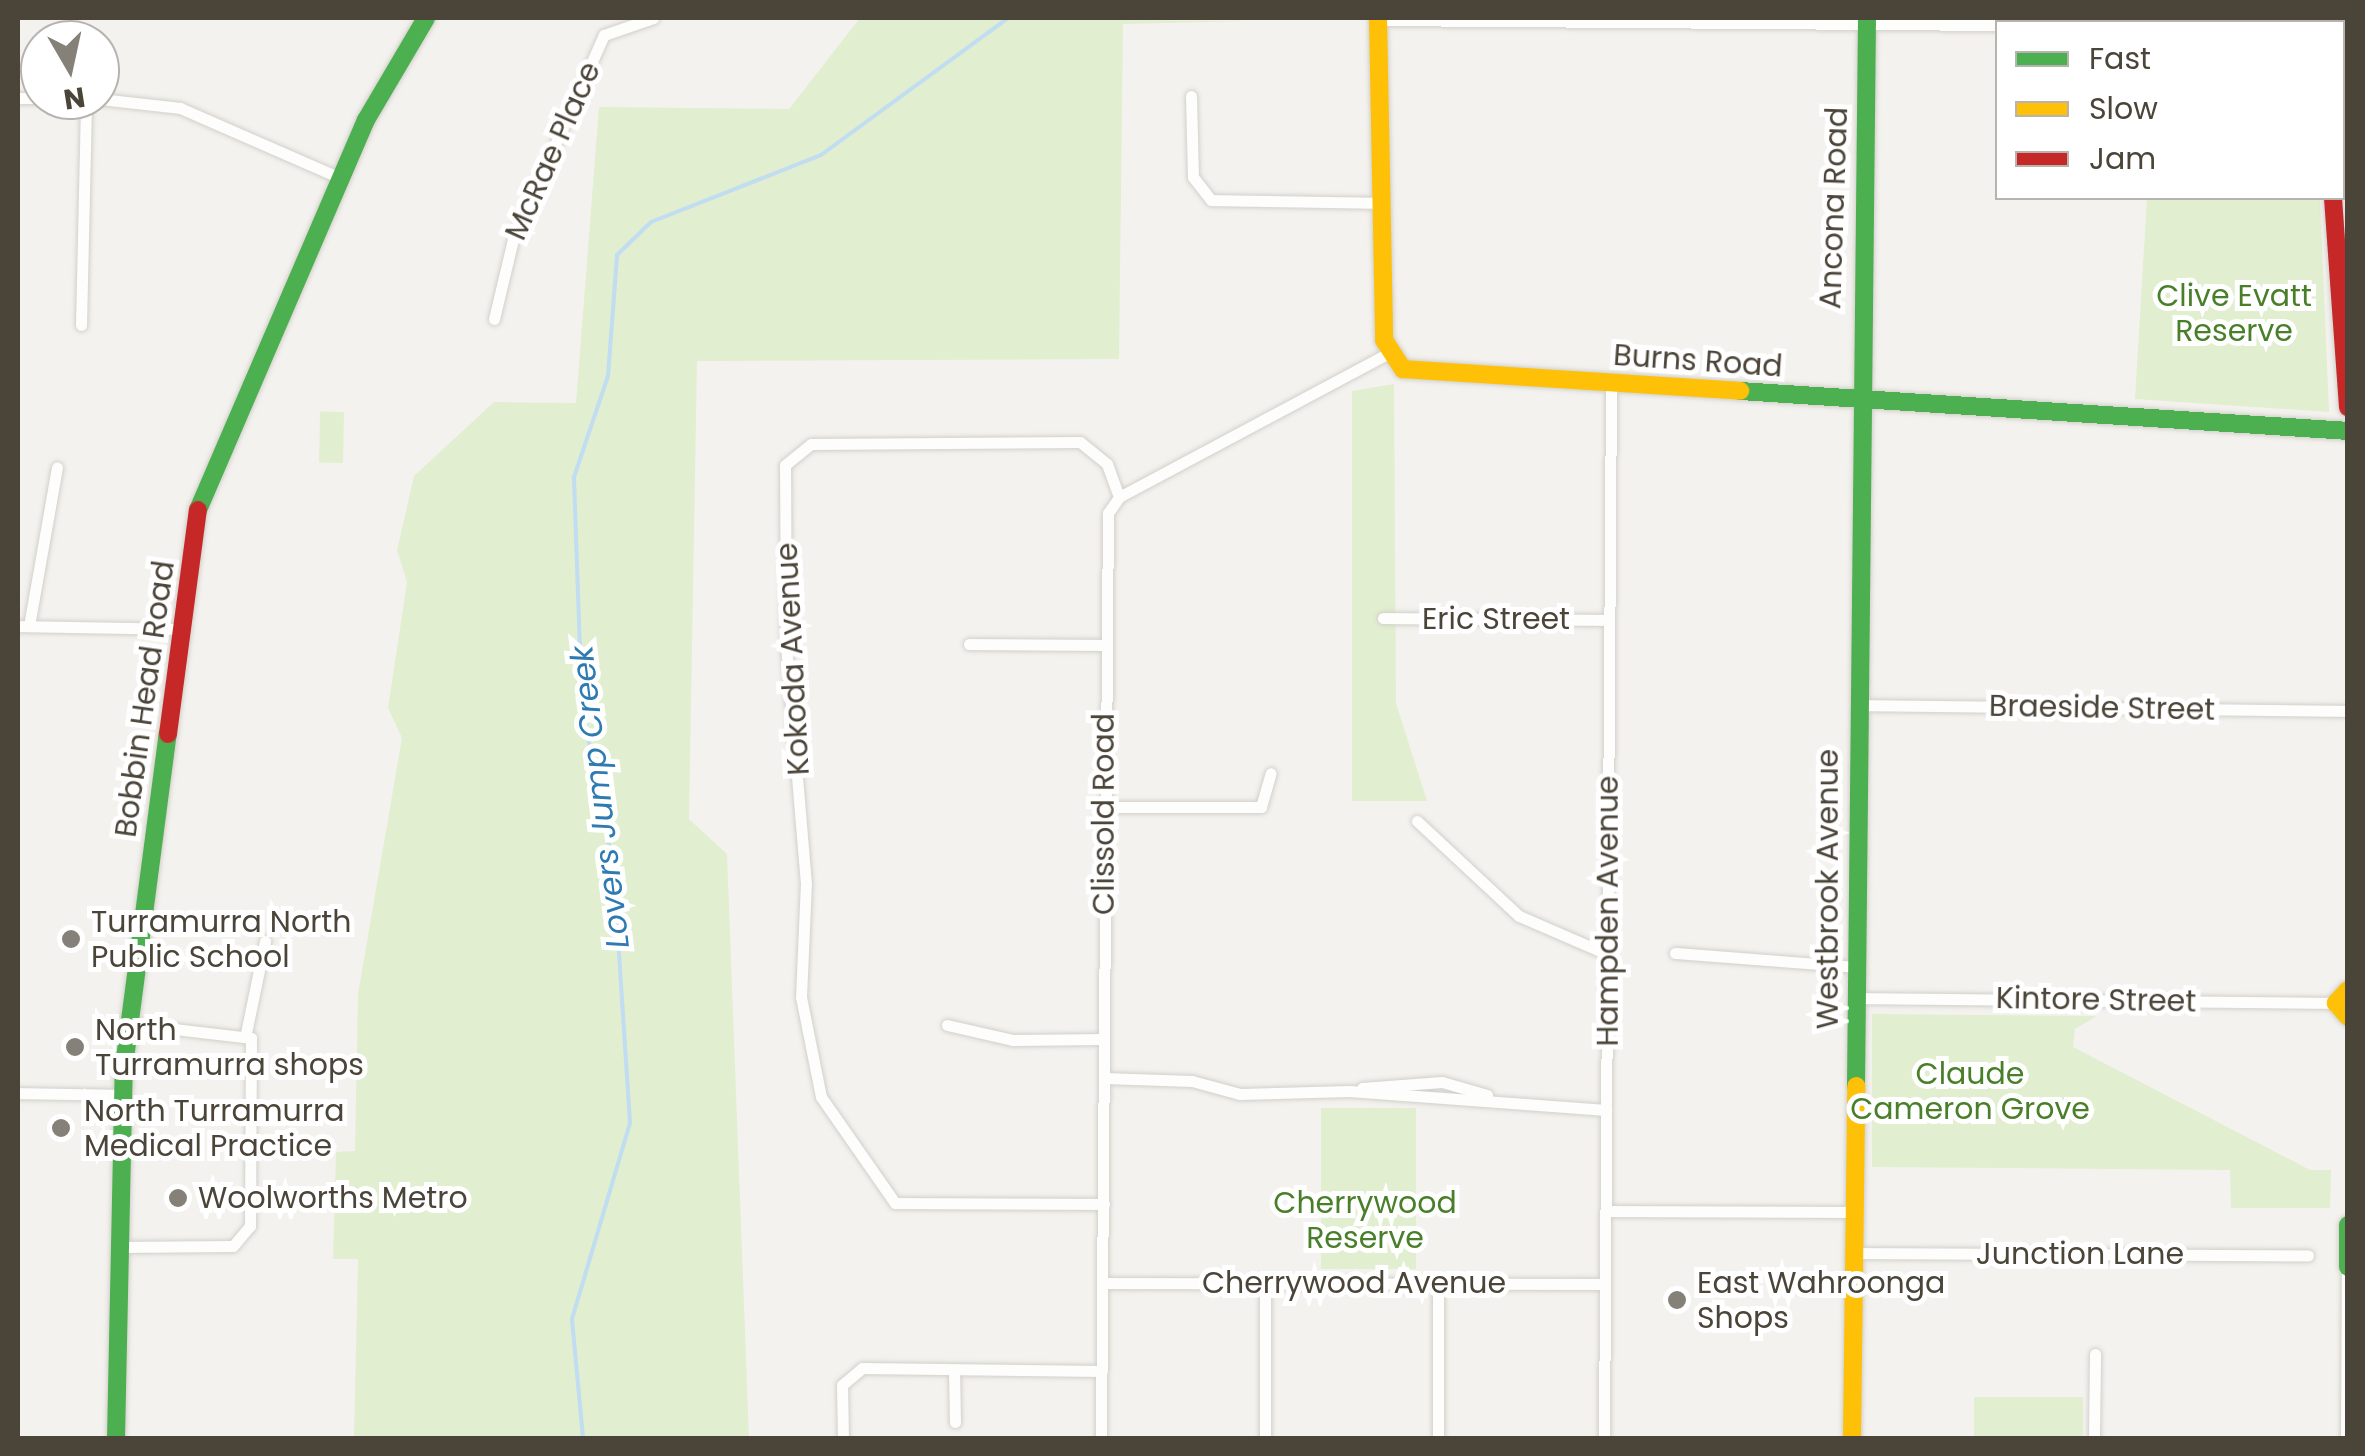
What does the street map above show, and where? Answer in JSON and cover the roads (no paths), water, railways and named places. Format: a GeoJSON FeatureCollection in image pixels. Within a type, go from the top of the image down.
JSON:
{"type":"FeatureCollection","features":[{"type":"Feature","properties":{"kind":"main road","name":"Bobbin Head Road"},"geometry":{"type":"LineString","coordinates":[[116,1438],[122,1095],[182,629],[208,473],[340,178],[426,18]]}},
{"type":"Feature","properties":{"kind":"main road"},"geometry":{"type":"LineString","coordinates":[[1378,19],[1386,354]]}},
{"type":"Feature","properties":{"kind":"main road","name":"Ancona Road"},"geometry":{"type":"LineString","coordinates":[[1857,400],[1867,21]]}},
{"type":"Feature","properties":{"kind":"main road"},"geometry":{"type":"LineString","coordinates":[[2333,200],[2348,407]]}},
{"type":"Feature","properties":{"kind":"main road","name":"Burns Road"},"geometry":{"type":"LineString","coordinates":[[1386,354],[1403,369],[2348,431]]}},
{"type":"Feature","properties":{"kind":"main road","name":"Westbrook Avenue"},"geometry":{"type":"LineString","coordinates":[[1852,1438],[1857,400]]}},
{"type":"Feature","properties":{"kind":"main road"},"geometry":{"type":"LineString","coordinates":[[2347,1267],[2348,1225]]}},
{"type":"Feature","properties":{"kind":"street","name":"McRae Place"},"geometry":{"type":"LineString","coordinates":[[494,318],[512,239],[604,35],[653,18]]}},
{"type":"Feature","properties":{"kind":"street"},"geometry":{"type":"LineString","coordinates":[[1378,19],[1995,25]]}},
{"type":"Feature","properties":{"kind":"street"},"geometry":{"type":"LineString","coordinates":[[1191,96],[1192,176],[1211,200],[1384,203]]}},
{"type":"Feature","properties":{"kind":"street"},"geometry":{"type":"LineString","coordinates":[[120,100],[180,108],[340,178]]}},
{"type":"Feature","properties":{"kind":"street"},"geometry":{"type":"LineString","coordinates":[[81,325],[86,120]]}},
{"type":"Feature","properties":{"kind":"street"},"geometry":{"type":"LineString","coordinates":[[1120,497],[1386,354]]}},
{"type":"Feature","properties":{"kind":"street","name":"Hampden Avenue"},"geometry":{"type":"LineString","coordinates":[[1604,1438],[1611,383]]}},
{"type":"Feature","properties":{"kind":"street","name":"Kokoda Avenue"},"geometry":{"type":"LineString","coordinates":[[1104,1204],[895,1202],[821,1097],[801,998],[806,884],[786,648],[785,465],[811,444],[1080,442],[1106,464],[1120,497]]}},
{"type":"Feature","properties":{"kind":"street"},"geometry":{"type":"LineString","coordinates":[[57,467],[23,626],[182,629]]}},
{"type":"Feature","properties":{"kind":"street","name":"Clissold Road"},"geometry":{"type":"LineString","coordinates":[[1102,1438],[1106,526],[1120,497]]}},
{"type":"Feature","properties":{"kind":"street","name":"Eric Street"},"geometry":{"type":"LineString","coordinates":[[1383,618],[1610,620]]}},
{"type":"Feature","properties":{"kind":"street"},"geometry":{"type":"LineString","coordinates":[[969,644],[1105,645]]}},
{"type":"Feature","properties":{"kind":"street","name":"Braeside Street"},"geometry":{"type":"LineString","coordinates":[[1856,705],[2348,711]]}},
{"type":"Feature","properties":{"kind":"street"},"geometry":{"type":"LineString","coordinates":[[1104,807],[1262,807],[1271,774]]}},
{"type":"Feature","properties":{"kind":"street"},"geometry":{"type":"LineString","coordinates":[[1418,821],[1519,916],[1607,954]]}},
{"type":"Feature","properties":{"kind":"street"},"geometry":{"type":"LineString","coordinates":[[119,1247],[224,1248],[248,1234],[246,1032],[265,941]]}},
{"type":"Feature","properties":{"kind":"street"},"geometry":{"type":"LineString","coordinates":[[1676,953],[1856,967]]}},
{"type":"Feature","properties":{"kind":"street","name":"Kintore Street"},"geometry":{"type":"LineString","coordinates":[[1856,998],[2344,1003]]}},
{"type":"Feature","properties":{"kind":"street"},"geometry":{"type":"LineString","coordinates":[[131,1024],[246,1032]]}},
{"type":"Feature","properties":{"kind":"street"},"geometry":{"type":"LineString","coordinates":[[947,1025],[1013,1040],[1104,1039]]}},
{"type":"Feature","properties":{"kind":"street"},"geometry":{"type":"LineString","coordinates":[[1104,1078],[1192,1081],[1240,1094],[1348,1092],[1442,1082],[1520,1104],[1606,1110]]}},
{"type":"Feature","properties":{"kind":"street"},"geometry":{"type":"LineString","coordinates":[[18,1093],[122,1095]]}},
{"type":"Feature","properties":{"kind":"street"},"geometry":{"type":"LineString","coordinates":[[1606,1211],[1854,1212]]}},
{"type":"Feature","properties":{"kind":"street","name":"Junction Lane"},"geometry":{"type":"LineString","coordinates":[[1853,1253],[2308,1255]]}},
{"type":"Feature","properties":{"kind":"street"},"geometry":{"type":"LineString","coordinates":[[2346,1438],[2347,1267]]}},
{"type":"Feature","properties":{"kind":"street"},"geometry":{"type":"LineString","coordinates":[[1438,1282],[1438,1438]]}},
{"type":"Feature","properties":{"kind":"street","name":"Cherrywood Avenue"},"geometry":{"type":"LineString","coordinates":[[1104,1283],[1605,1284]]}},
{"type":"Feature","properties":{"kind":"street"},"geometry":{"type":"LineString","coordinates":[[1265,1284],[1265,1438]]}},
{"type":"Feature","properties":{"kind":"street"},"geometry":{"type":"LineString","coordinates":[[2094,1438],[2095,1354]]}},
{"type":"Feature","properties":{"kind":"street"},"geometry":{"type":"LineString","coordinates":[[954,1370],[955,1422]]}},
{"type":"Feature","properties":{"kind":"street"},"geometry":{"type":"LineString","coordinates":[[843,1438],[850,1374],[1102,1371]]}},
{"type":"Feature","properties":{"kind":"waterway","name":"Lovers Jump Creek"},"geometry":{"type":"LineString","coordinates":[[610,849],[582,708],[574,477],[608,376],[617,255],[651,222],[821,155],[1008,18]]}},
{"type":"Feature","properties":{"kind":"waterway","name":"Lovers Jump Creek"},"geometry":{"type":"LineString","coordinates":[[583,1438],[572,1319],[630,1123],[614,873]]}},
{"type":"Feature","properties":{"kind":"place","name":"Turramurra North Public School"},"geometry":{"type":"Point","coordinates":[71,939]}},
{"type":"Feature","properties":{"kind":"place","name":"North Turramurra shops"},"geometry":{"type":"Point","coordinates":[75,1047]}},
{"type":"Feature","properties":{"kind":"place","name":"North Turramurra Medical Practice"},"geometry":{"type":"Point","coordinates":[61,1128]}},
{"type":"Feature","properties":{"kind":"place","name":"Woolworths Metro"},"geometry":{"type":"Point","coordinates":[178,1198]}},
{"type":"Feature","properties":{"kind":"place","name":"East Wahroonga Shops"},"geometry":{"type":"Point","coordinates":[1677,1300]}},
{"type":"Feature","properties":{"kind":"park label","name":"Clive Evatt Reserve"},"geometry":{"type":"Point","coordinates":[2234,313]}},
{"type":"Feature","properties":{"kind":"park label","name":"Claude Cameron Grove"},"geometry":{"type":"Point","coordinates":[1970,1091]}},
{"type":"Feature","properties":{"kind":"park label","name":"Cherrywood Reserve"},"geometry":{"type":"Point","coordinates":[1365,1220]}}]}
